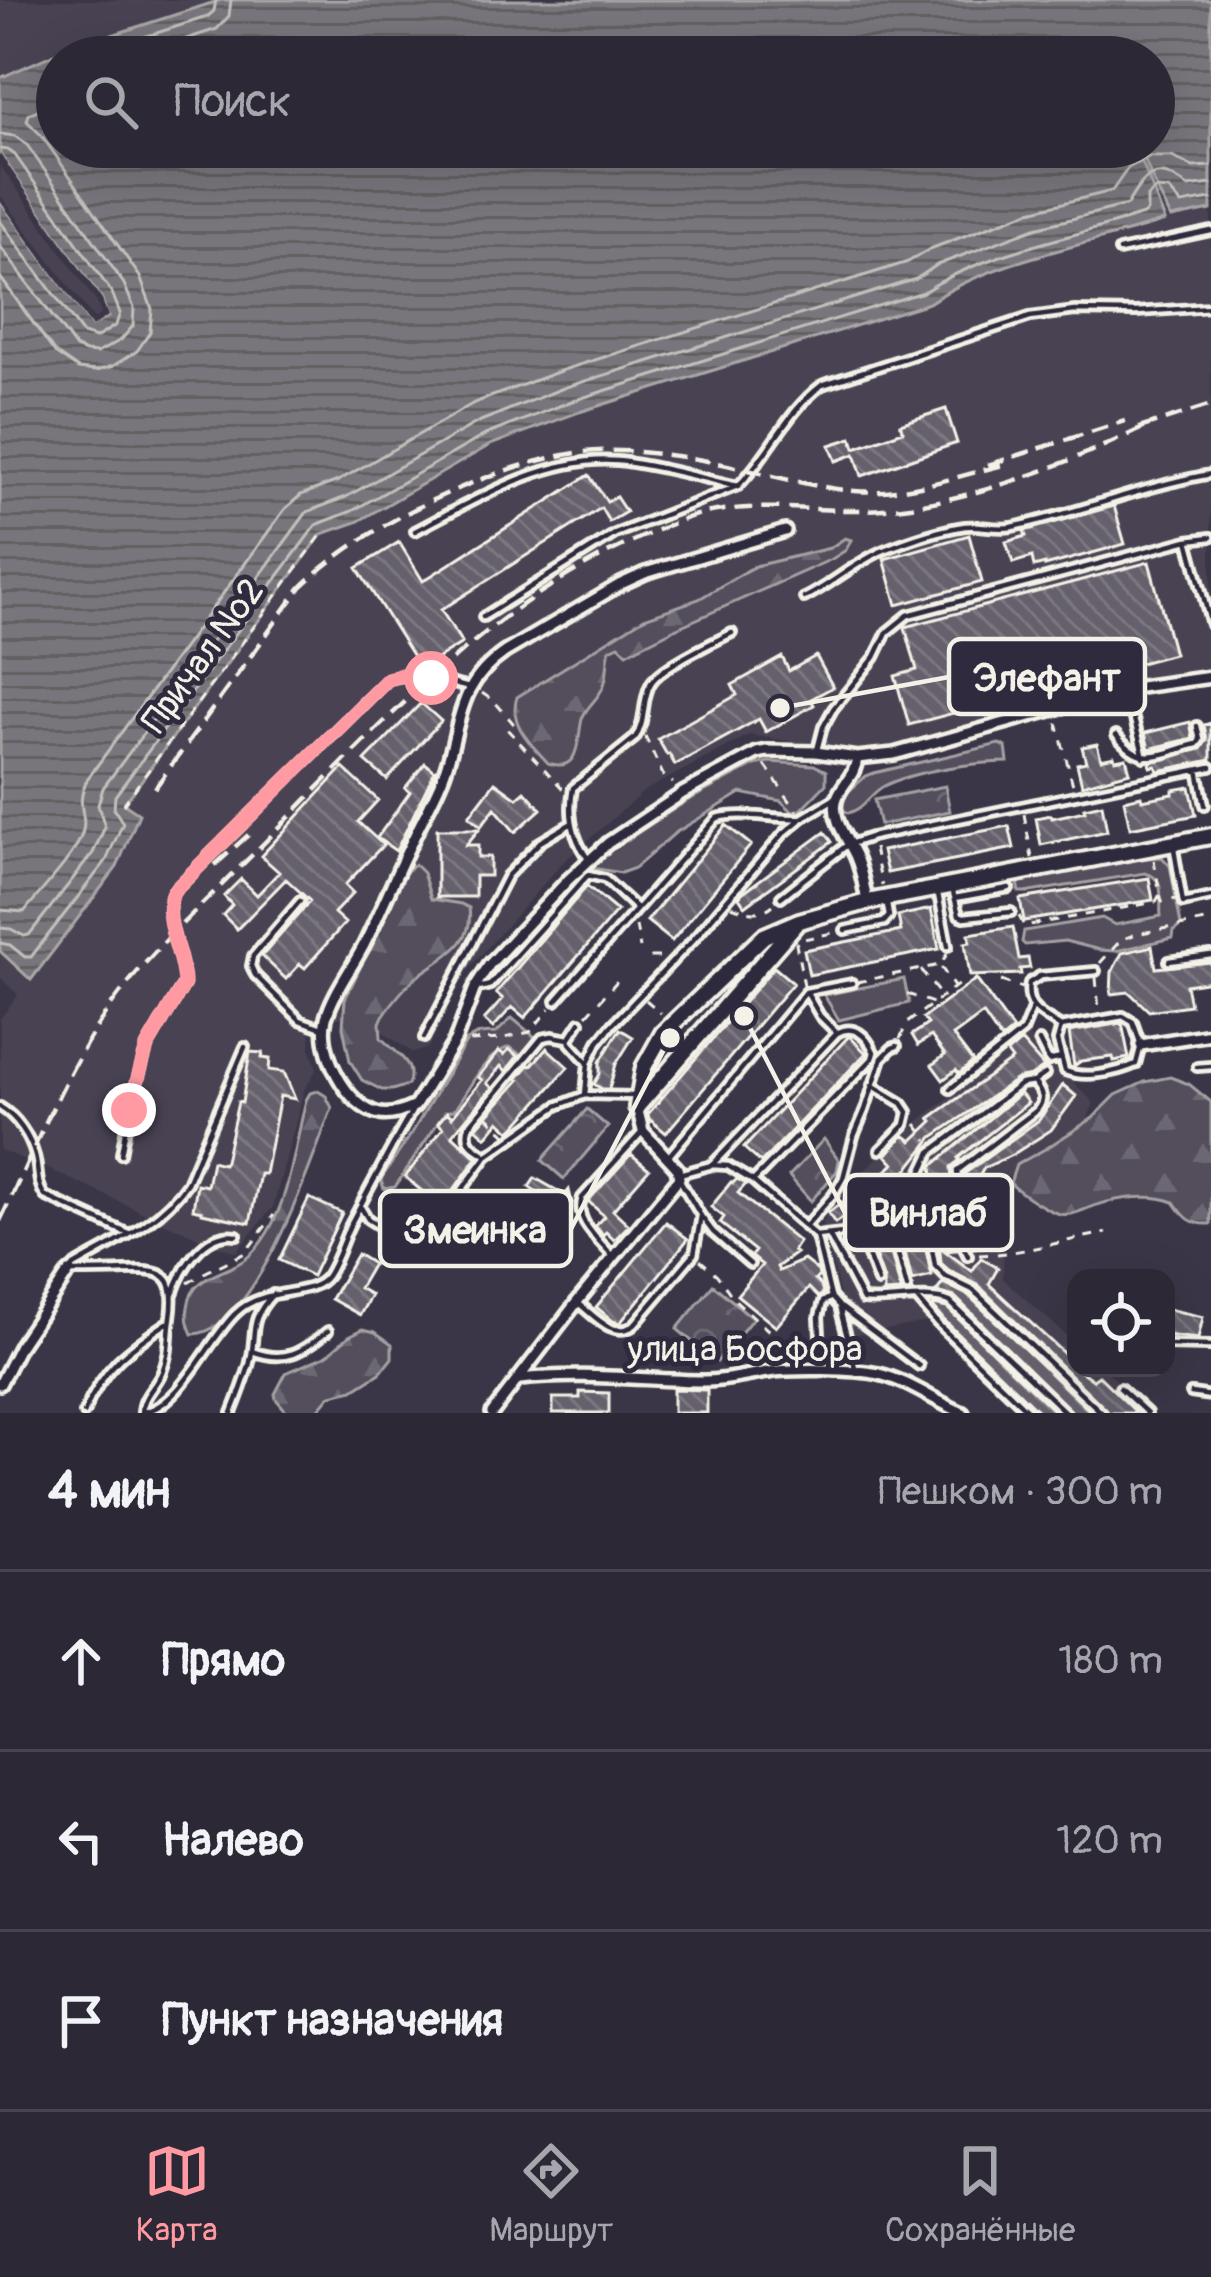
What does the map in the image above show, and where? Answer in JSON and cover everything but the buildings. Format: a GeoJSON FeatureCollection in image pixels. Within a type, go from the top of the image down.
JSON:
{"type":"FeatureCollection","features":[{"type":"Feature","properties":{"kind":"main road"},"geometry":{"type":"LineString","coordinates":[[637,1102],[651,1052],[672,1023],[754,943],[799,921],[868,902],[948,891],[1211,836]]}},
{"type":"Feature","properties":{"kind":"main road"},"geometry":{"type":"LineString","coordinates":[[637,1102],[799,921]]}},
{"type":"Feature","properties":{"kind":"street"},"geometry":{"type":"LineString","coordinates":[[785,531],[668,565],[621,584],[505,652],[469,688],[444,772],[386,902],[328,1012],[329,1059],[360,1104],[386,1115],[415,1106],[455,1041],[476,985],[512,938],[608,843],[683,793],[757,753],[816,752],[857,758],[894,754],[1126,689],[1211,677]]}},
{"type":"Feature","properties":{"kind":"street"},"geometry":{"type":"LineString","coordinates":[[857,758],[854,775],[837,797],[837,817],[861,872],[868,902]]}},
{"type":"Feature","properties":{"kind":"street"},"geometry":{"type":"LineString","coordinates":[[1141,1046],[1211,1034]]}},
{"type":"Feature","properties":{"kind":"street"},"geometry":{"type":"LineString","coordinates":[[492,1413],[679,1176],[668,1156],[643,1131],[637,1102]]}},
{"type":"Feature","properties":{"kind":"street"},"geometry":{"type":"LineString","coordinates":[[0,1384],[69,1272]]}},
{"type":"Feature","properties":{"kind":"street","name":"улица Босфора"},"geometry":{"type":"LineString","coordinates":[[520,1379],[599,1375],[707,1381],[769,1372],[856,1372],[899,1382],[963,1413]]}},
{"type":"Feature","properties":{"kind":"lane"},"geometry":{"type":"LineString","coordinates":[[1119,251],[1211,231]]}},
{"type":"Feature","properties":{"kind":"lane"},"geometry":{"type":"LineString","coordinates":[[483,616],[615,534],[738,486],[753,472],[797,407],[823,385],[1030,317],[1211,307]]}},
{"type":"Feature","properties":{"kind":"lane"},"geometry":{"type":"LineString","coordinates":[[415,531],[488,493],[591,461],[620,461],[738,486]]}},
{"type":"Feature","properties":{"kind":"lane"},"geometry":{"type":"LineString","coordinates":[[804,598],[883,550],[931,535],[969,526],[995,530],[1017,526],[1211,474]]}},
{"type":"Feature","properties":{"kind":"lane"},"geometry":{"type":"LineString","coordinates":[[816,752],[833,709],[875,658],[887,632],[908,615],[1211,537]]}},
{"type":"Feature","properties":{"kind":"lane"},"geometry":{"type":"LineString","coordinates":[[1188,540],[1211,625]]}},
{"type":"Feature","properties":{"kind":"lane"},"geometry":{"type":"LineString","coordinates":[[589,860],[572,823],[573,788],[642,728],[653,679],[732,633]]}},
{"type":"Feature","properties":{"kind":"lane"},"geometry":{"type":"LineString","coordinates":[[121,1154],[147,1047],[184,984],[169,913],[173,892],[388,679],[418,674],[469,688]]}},
{"type":"Feature","properties":{"kind":"lane"},"geometry":{"type":"LineString","coordinates":[[1126,689],[1144,757]]}},
{"type":"Feature","properties":{"kind":"lane"},"geometry":{"type":"LineString","coordinates":[[1116,735],[1132,753],[1144,757],[1197,744],[1197,726]]}},
{"type":"Feature","properties":{"kind":"lane"},"geometry":{"type":"LineString","coordinates":[[781,897],[849,844],[871,837],[1211,767]]}},
{"type":"Feature","properties":{"kind":"lane"},"geometry":{"type":"LineString","coordinates":[[1198,770],[1205,805]]}},
{"type":"Feature","properties":{"kind":"lane"},"geometry":{"type":"LineString","coordinates":[[585,1095],[588,1063],[598,1042],[784,833],[837,797]]}},
{"type":"Feature","properties":{"kind":"lane"},"geometry":{"type":"LineString","coordinates":[[556,1001],[717,818],[732,814],[802,818]]}},
{"type":"Feature","properties":{"kind":"lane"},"geometry":{"type":"LineString","coordinates":[[424,1038],[507,876],[527,853],[572,823]]}},
{"type":"Feature","properties":{"kind":"lane"},"geometry":{"type":"LineString","coordinates":[[1174,843],[1184,903],[1211,897]]}},
{"type":"Feature","properties":{"kind":"lane"},"geometry":{"type":"LineString","coordinates":[[476,985],[490,985],[588,875],[605,879],[635,911]]}},
{"type":"Feature","properties":{"kind":"lane"},"geometry":{"type":"LineString","coordinates":[[948,891],[1009,888]]}},
{"type":"Feature","properties":{"kind":"lane"},"geometry":{"type":"LineString","coordinates":[[948,891],[964,917],[1010,912]]}},
{"type":"Feature","properties":{"kind":"lane"},"geometry":{"type":"LineString","coordinates":[[948,891],[948,946]]}},
{"type":"Feature","properties":{"kind":"lane"},"geometry":{"type":"LineString","coordinates":[[845,930],[884,922],[889,916],[885,899]]}},
{"type":"Feature","properties":{"kind":"lane"},"geometry":{"type":"LineString","coordinates":[[300,901],[253,956],[251,966],[301,1020],[325,1029]]}},
{"type":"Feature","properties":{"kind":"lane"},"geometry":{"type":"LineString","coordinates":[[1169,962],[1211,955]]}},
{"type":"Feature","properties":{"kind":"lane"},"geometry":{"type":"LineString","coordinates":[[950,1089],[1024,1031],[1032,1009],[1029,983],[1036,977],[1096,970]]}},
{"type":"Feature","properties":{"kind":"lane"},"geometry":{"type":"LineString","coordinates":[[668,1156],[806,992],[852,983]]}},
{"type":"Feature","properties":{"kind":"lane"},"geometry":{"type":"LineString","coordinates":[[806,992],[837,1033]]}},
{"type":"Feature","properties":{"kind":"lane"},"geometry":{"type":"LineString","coordinates":[[1032,1009],[1060,1027]]}},
{"type":"Feature","properties":{"kind":"lane"},"geometry":{"type":"LineString","coordinates":[[1128,1017],[1141,1046],[1136,1064],[1072,1075],[1065,1071],[1057,1041],[1065,1024],[1128,1017]]}},
{"type":"Feature","properties":{"kind":"lane"},"geometry":{"type":"LineString","coordinates":[[569,1039],[580,1022]]}},
{"type":"Feature","properties":{"kind":"lane"},"geometry":{"type":"LineString","coordinates":[[712,1165],[837,1033],[853,1028],[874,1052],[872,1059],[753,1181]]}},
{"type":"Feature","properties":{"kind":"lane"},"geometry":{"type":"LineString","coordinates":[[487,1156],[472,1147],[469,1126],[542,1038],[569,1039]]}},
{"type":"Feature","properties":{"kind":"lane"},"geometry":{"type":"LineString","coordinates":[[569,1039],[588,1063]]}},
{"type":"Feature","properties":{"kind":"lane"},"geometry":{"type":"LineString","coordinates":[[1039,1041],[1049,1061],[1060,1058]]}},
{"type":"Feature","properties":{"kind":"lane"},"geometry":{"type":"LineString","coordinates":[[805,1227],[843,1178],[872,1084],[883,1058],[898,1046]]}},
{"type":"Feature","properties":{"kind":"lane"},"geometry":{"type":"LineString","coordinates":[[69,1272],[156,1220],[175,1201],[245,1047]]}},
{"type":"Feature","properties":{"kind":"lane"},"geometry":{"type":"LineString","coordinates":[[1197,1067],[1211,1066]]}},
{"type":"Feature","properties":{"kind":"lane"},"geometry":{"type":"LineString","coordinates":[[816,1236],[843,1233],[885,1205],[919,1177],[931,1152],[1021,1084],[1045,1074]]}},
{"type":"Feature","properties":{"kind":"lane"},"geometry":{"type":"LineString","coordinates":[[968,1256],[963,1246],[957,1171],[1037,1110],[1043,1095],[1034,1082]]}},
{"type":"Feature","properties":{"kind":"lane"},"geometry":{"type":"LineString","coordinates":[[872,1084],[908,1112],[905,1125],[880,1150]]}},
{"type":"Feature","properties":{"kind":"lane"},"geometry":{"type":"LineString","coordinates":[[360,1206],[368,1219],[392,1234],[433,1222],[447,1211],[487,1156],[557,1106],[585,1095],[637,1102]]}},
{"type":"Feature","properties":{"kind":"lane"},"geometry":{"type":"LineString","coordinates":[[237,1235],[217,1235],[179,1275],[170,1346],[160,1378],[142,1402],[142,1413],[169,1397],[233,1315],[255,1300],[321,1284],[415,1106]]}},
{"type":"Feature","properties":{"kind":"lane"},"geometry":{"type":"LineString","coordinates":[[0,1107],[23,1130],[45,1196],[129,1234]]}},
{"type":"Feature","properties":{"kind":"lane"},"geometry":{"type":"LineString","coordinates":[[615,1259],[584,1222],[579,1205],[643,1131]]}},
{"type":"Feature","properties":{"kind":"lane"},"geometry":{"type":"LineString","coordinates":[[750,1264],[713,1232],[679,1176],[712,1165],[728,1166],[753,1181],[816,1236],[831,1297],[838,1306],[919,1366]]}},
{"type":"Feature","properties":{"kind":"lane"},"geometry":{"type":"LineString","coordinates":[[919,1177],[935,1266],[973,1290],[1102,1413]]}},
{"type":"Feature","properties":{"kind":"lane"},"geometry":{"type":"LineString","coordinates":[[885,1205],[907,1288]]}},
{"type":"Feature","properties":{"kind":"lane"},"geometry":{"type":"LineString","coordinates":[[577,1302],[615,1331],[633,1326],[694,1255],[701,1216]]}},
{"type":"Feature","properties":{"kind":"lane"},"geometry":{"type":"LineString","coordinates":[[856,1225],[878,1282]]}},
{"type":"Feature","properties":{"kind":"lane"},"geometry":{"type":"LineString","coordinates":[[829,1235],[863,1300],[933,1297],[950,1302],[1066,1413]]}},
{"type":"Feature","properties":{"kind":"lane"},"geometry":{"type":"LineString","coordinates":[[69,1272],[145,1269],[167,1278],[173,1294]]}},
{"type":"Feature","properties":{"kind":"lane"},"geometry":{"type":"LineString","coordinates":[[232,1413],[252,1351],[254,1324],[273,1294]]}},
{"type":"Feature","properties":{"kind":"lane"},"geometry":{"type":"LineString","coordinates":[[821,1352],[819,1317],[823,1302],[831,1297]]}},
{"type":"Feature","properties":{"kind":"lane"},"geometry":{"type":"LineString","coordinates":[[917,1299],[1030,1413]]}},
{"type":"Feature","properties":{"kind":"lane"},"geometry":{"type":"LineString","coordinates":[[838,1306],[856,1372]]}},
{"type":"Feature","properties":{"kind":"lane"},"geometry":{"type":"LineString","coordinates":[[84,1413],[109,1366],[170,1321]]}},
{"type":"Feature","properties":{"kind":"lane"},"geometry":{"type":"LineString","coordinates":[[252,1351],[280,1358],[328,1331]]}},
{"type":"Feature","properties":{"kind":"lane"},"geometry":{"type":"LineString","coordinates":[[1175,1345],[1211,1346]]}},
{"type":"Feature","properties":{"kind":"lane"},"geometry":{"type":"LineString","coordinates":[[1120,1388],[1147,1413]]}},
{"type":"Feature","properties":{"kind":"lane"},"geometry":{"type":"LineString","coordinates":[[1191,1393],[1211,1396]]}},
{"type":"Feature","properties":{"kind":"path","name":"Причал №2"},"geometry":{"type":"LineString","coordinates":[[124,805],[322,535]]}},
{"type":"Feature","properties":{"kind":"path"},"geometry":{"type":"LineString","coordinates":[[469,688],[495,702],[513,723],[506,728],[571,797]]}},
{"type":"Feature","properties":{"kind":"path"},"geometry":{"type":"LineString","coordinates":[[1053,708],[1073,787]]}},
{"type":"Feature","properties":{"kind":"path"},"geometry":{"type":"LineString","coordinates":[[642,728],[663,775],[683,793]]}},
{"type":"Feature","properties":{"kind":"path"},"geometry":{"type":"LineString","coordinates":[[757,753],[802,818]]}},
{"type":"Feature","properties":{"kind":"path"},"geometry":{"type":"LineString","coordinates":[[1023,807],[1029,844]]}},
{"type":"Feature","properties":{"kind":"path"},"geometry":{"type":"LineString","coordinates":[[871,837],[879,873]]}},
{"type":"Feature","properties":{"kind":"path"},"geometry":{"type":"LineString","coordinates":[[1154,858],[1162,902],[1183,898]]}},
{"type":"Feature","properties":{"kind":"path"},"geometry":{"type":"LineString","coordinates":[[1016,902],[1024,926],[1156,902],[1160,893]]}},
{"type":"Feature","properties":{"kind":"path"},"geometry":{"type":"LineString","coordinates":[[725,903],[760,912],[781,897]]}},
{"type":"Feature","properties":{"kind":"path"},"geometry":{"type":"LineString","coordinates":[[635,911],[640,948]]}},
{"type":"Feature","properties":{"kind":"path"},"geometry":{"type":"LineString","coordinates":[[1099,1006],[1096,970],[1121,940],[1211,920]]}},
{"type":"Feature","properties":{"kind":"path"},"geometry":{"type":"LineString","coordinates":[[802,976],[796,948],[799,940],[845,930]]}},
{"type":"Feature","properties":{"kind":"path"},"geometry":{"type":"LineString","coordinates":[[852,983],[940,965],[948,946]]}},
{"type":"Feature","properties":{"kind":"path"},"geometry":{"type":"LineString","coordinates":[[940,965],[954,987]]}},
{"type":"Feature","properties":{"kind":"path"},"geometry":{"type":"LineString","coordinates":[[920,969],[941,997]]}},
{"type":"Feature","properties":{"kind":"path"},"geometry":{"type":"LineString","coordinates":[[580,1022],[618,980]]}},
{"type":"Feature","properties":{"kind":"path"},"geometry":{"type":"LineString","coordinates":[[898,1046],[908,1023],[963,981]]}},
{"type":"Feature","properties":{"kind":"path"},"geometry":{"type":"LineString","coordinates":[[1001,981],[1028,990]]}},
{"type":"Feature","properties":{"kind":"path"},"geometry":{"type":"LineString","coordinates":[[907,994],[933,1004]]}},
{"type":"Feature","properties":{"kind":"path"},"geometry":{"type":"LineString","coordinates":[[641,995],[672,1023]]}},
{"type":"Feature","properties":{"kind":"path"},"geometry":{"type":"LineString","coordinates":[[455,1041],[530,1032],[556,1001]]}},
{"type":"Feature","properties":{"kind":"path"},"geometry":{"type":"LineString","coordinates":[[481,1110],[512,1140]]}},
{"type":"Feature","properties":{"kind":"path"},"geometry":{"type":"LineString","coordinates":[[922,1132],[931,1143]]}},
{"type":"Feature","properties":{"kind":"path"},"geometry":{"type":"LineString","coordinates":[[173,1294],[245,1253],[274,1215]]}},
{"type":"Feature","properties":{"kind":"path"},"geometry":{"type":"LineString","coordinates":[[968,1256],[1017,1252],[1107,1233]]}},
{"type":"Feature","properties":{"kind":"path"},"geometry":{"type":"LineString","coordinates":[[694,1255],[790,1350],[797,1371]]}},
{"type":"Feature","properties":{"kind":"shaded area"},"geometry":{"type":"Polygon","coordinates":[[[0,0],[221,0],[109,36],[36,36],[36,62],[0,78],[0,0]]]}},
{"type":"Feature","properties":{"kind":"shaded area"},"geometry":{"type":"Polygon","coordinates":[[[0,154],[108,316],[92,327],[0,201],[0,154]]]}},
{"type":"Feature","properties":{"kind":"shaded area"},"geometry":{"type":"Polygon","coordinates":[[[1144,168],[1171,218],[1211,210],[1211,668],[863,752],[749,735],[644,791],[561,864],[467,971],[428,1048],[413,1053],[357,1014],[311,1024],[310,1047],[317,1069],[304,1090],[273,1207],[236,1252],[0,1150],[0,1019],[18,995],[0,977],[0,951],[32,979],[117,867],[139,814],[123,805],[322,534],[357,522],[490,445],[576,413],[929,303],[948,290],[1044,253],[1164,221],[1144,168]]]}},
{"type":"Feature","properties":{"kind":"shaded area"},"geometry":{"type":"Polygon","coordinates":[[[1028,1036],[1094,1103],[1077,1142],[1004,1179],[1003,1279],[1067,1336],[1067,1377],[1113,1377],[1154,1413],[1036,1413],[939,1320],[850,1336],[823,1224],[830,1203],[906,1131],[1028,1036]]]}},
{"type":"Feature","properties":{"kind":"green space"},"geometry":{"type":"Polygon","coordinates":[[[845,538],[851,540],[846,550],[832,559],[627,653],[619,645],[610,649],[605,682],[584,714],[576,753],[567,764],[548,763],[523,733],[516,716],[517,697],[644,618],[699,599],[755,566],[830,548],[845,538]]]}},
{"type":"Feature","properties":{"kind":"green space"},"geometry":{"type":"Polygon","coordinates":[[[999,744],[1006,747],[1008,762],[898,780],[880,788],[854,811],[842,809],[844,795],[866,776],[999,744]]]}},
{"type":"Feature","properties":{"kind":"green space"},"geometry":{"type":"Polygon","coordinates":[[[769,762],[814,765],[826,771],[826,784],[801,810],[792,811],[781,801],[741,793],[675,833],[635,868],[621,873],[593,868],[486,980],[590,864],[685,802],[769,762]]]}},
{"type":"Feature","properties":{"kind":"green space"},"geometry":{"type":"Polygon","coordinates":[[[945,786],[950,811],[880,825],[874,800],[945,786]]]}},
{"type":"Feature","properties":{"kind":"green space"},"geometry":{"type":"Polygon","coordinates":[[[1162,857],[1170,866],[1181,925],[1173,938],[1116,951],[1065,941],[1022,942],[1024,931],[1102,918],[1115,925],[1161,916],[1159,885],[1145,873],[1030,892],[1018,890],[1022,880],[1162,857]]]}},
{"type":"Feature","properties":{"kind":"green space"},"geometry":{"type":"Polygon","coordinates":[[[415,865],[423,873],[431,899],[469,908],[469,922],[461,943],[414,979],[383,1016],[381,1038],[404,1059],[410,1077],[408,1085],[382,1090],[362,1080],[350,1061],[343,1027],[345,999],[405,874],[415,865]]]}},
{"type":"Feature","properties":{"kind":"green space"},"geometry":{"type":"Polygon","coordinates":[[[904,979],[909,1003],[839,1020],[824,995],[904,979]]]}},
{"type":"Feature","properties":{"kind":"green space"},"geometry":{"type":"Polygon","coordinates":[[[512,1018],[536,1041],[522,1056],[510,1047],[492,1057],[454,1110],[445,1112],[395,1187],[384,1189],[381,1179],[466,1042],[496,1033],[512,1018]]]}},
{"type":"Feature","properties":{"kind":"green space"},"geometry":{"type":"Polygon","coordinates":[[[1170,1077],[1189,1084],[1211,1102],[1211,1224],[1193,1222],[1174,1202],[1156,1198],[1115,1200],[1060,1214],[1010,1183],[1016,1165],[1093,1118],[1116,1095],[1170,1077]]]}},
{"type":"Feature","properties":{"kind":"green space"},"geometry":{"type":"Polygon","coordinates":[[[318,1091],[332,1108],[278,1240],[238,1306],[216,1326],[192,1334],[187,1311],[196,1287],[249,1256],[273,1223],[288,1183],[306,1100],[318,1091]]]}},
{"type":"Feature","properties":{"kind":"green space"},"geometry":{"type":"Polygon","coordinates":[[[587,1109],[608,1127],[564,1179],[542,1160],[587,1109]]]}},
{"type":"Feature","properties":{"kind":"green space"},"geometry":{"type":"Polygon","coordinates":[[[824,1139],[839,1160],[837,1171],[811,1201],[789,1176],[824,1139]]]}},
{"type":"Feature","properties":{"kind":"green space"},"geometry":{"type":"Polygon","coordinates":[[[713,1285],[753,1318],[717,1362],[677,1329],[713,1285]]]}},
{"type":"Feature","properties":{"kind":"green space"},"geometry":{"type":"Polygon","coordinates":[[[363,1329],[392,1344],[392,1358],[380,1373],[353,1390],[331,1395],[316,1413],[288,1413],[275,1394],[286,1373],[327,1355],[363,1329]]]}},
{"type":"Feature","properties":{"kind":"water"},"geometry":{"type":"Polygon","coordinates":[[[221,0],[1211,0],[1211,210],[1171,218],[1148,168],[1175,168],[1175,36],[109,36],[221,0]]]}},
{"type":"Feature","properties":{"kind":"water"},"geometry":{"type":"Polygon","coordinates":[[[36,62],[36,168],[1144,168],[1165,221],[1013,264],[929,303],[576,413],[490,445],[357,522],[322,534],[124,804],[139,814],[117,867],[31,980],[0,951],[0,201],[92,326],[108,317],[102,300],[0,154],[0,78],[36,62]]]}},
{"type":"Feature","properties":{"kind":"pier"},"geometry":{"type":"Polygon","coordinates":[[[0,154],[102,300],[108,316],[92,327],[0,201],[0,195],[94,319],[101,314],[0,165],[0,154]]]}},
{"type":"Feature","properties":{"kind":"railway"},"geometry":{"type":"LineString","coordinates":[[1139,428],[1211,405]]}},
{"type":"Feature","properties":{"kind":"railway"},"geometry":{"type":"LineString","coordinates":[[988,465],[1125,421]]}},
{"type":"Feature","properties":{"kind":"railway"},"geometry":{"type":"LineString","coordinates":[[0,1221],[83,1049],[134,976],[393,713],[535,596],[587,564],[693,516],[740,508],[859,510],[917,505],[1054,466],[1151,424]]}},
{"type":"Feature","properties":{"kind":"railway"},"geometry":{"type":"LineString","coordinates":[[155,788],[301,587],[359,541],[467,485],[541,460],[601,451],[698,459],[855,491],[913,487],[1007,464]]}},
{"type":"Feature","properties":{"kind":"railway"},"geometry":{"type":"LineString","coordinates":[[215,865],[255,829]]}},
{"type":"Feature","properties":{"kind":"place","name":"Элефант"},"geometry":{"type":"Point","coordinates":[780,708]}},
{"type":"Feature","properties":{"kind":"place","name":"Винлаб"},"geometry":{"type":"Point","coordinates":[744,1016]}},
{"type":"Feature","properties":{"kind":"place","name":"Змеинка"},"geometry":{"type":"Point","coordinates":[670,1038]}},
{"type":"Feature","properties":{"kind":"route"},"geometry":{"type":"LineString","coordinates":[[129,1110],[147,1047],[184,984],[170,923],[173,892],[388,679],[405,674],[431,678]]}}]}
